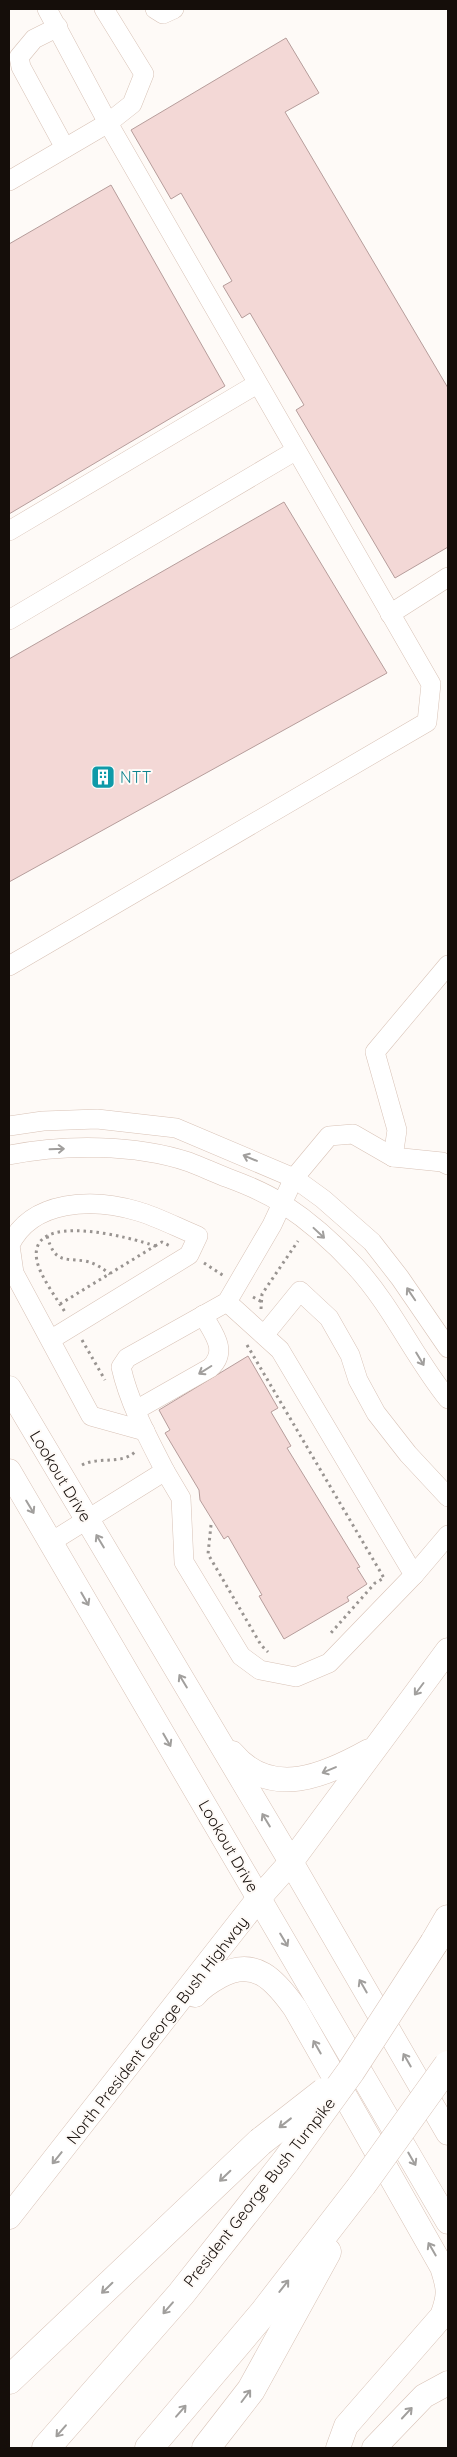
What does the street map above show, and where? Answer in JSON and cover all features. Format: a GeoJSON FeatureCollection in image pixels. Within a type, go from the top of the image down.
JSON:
{"type":"FeatureCollection","features":[{"type":"Feature","properties":{"kind":"highway","name":"President George Bush Turnpike"},"geometry":{"type":"LineString","coordinates":[[46,2448],[181,2294],[286,2161],[351,2072],[448,1919]]}},
{"type":"Feature","properties":{"kind":"highway"},"geometry":{"type":"LineString","coordinates":[[149,2448],[264,2312],[362,2185],[448,2065]]}},
{"type":"Feature","properties":{"kind":"highway"},"geometry":{"type":"LineString","coordinates":[[9,2380],[260,2142],[351,2072]]}},
{"type":"Feature","properties":{"kind":"highway"},"geometry":{"type":"LineString","coordinates":[[206,2448],[251,2390],[280,2341],[362,2185]]}},
{"type":"Feature","properties":{"kind":"main road","name":"Lookout Drive"},"geometry":{"type":"LineString","coordinates":[[9,1388],[291,1862],[448,2132]]}},
{"type":"Feature","properties":{"kind":"main road","name":"Lookout Drive"},"geometry":{"type":"LineString","coordinates":[[9,1471],[448,2222]]}},
{"type":"Feature","properties":{"kind":"main road","name":"North President George Bush Highway"},"geometry":{"type":"LineString","coordinates":[[9,2218],[162,2025],[259,1898],[291,1862],[448,1650]]}},
{"type":"Feature","properties":{"kind":"main road"},"geometry":{"type":"LineString","coordinates":[[209,1726],[237,1759],[251,1771],[286,1780],[319,1775],[373,1749]]}},
{"type":"Feature","properties":{"kind":"main road"},"geometry":{"type":"LineString","coordinates":[[162,2025],[183,2010],[198,1991],[234,1968],[252,1970],[266,1975],[282,1989],[295,2008],[442,2267],[448,2285],[448,2300],[442,2316],[346,2426],[338,2448]]}},
{"type":"Feature","properties":{"kind":"main road"},"geometry":{"type":"LineString","coordinates":[[343,2448],[448,2329]]}},
{"type":"Feature","properties":{"kind":"main road"},"geometry":{"type":"LineString","coordinates":[[374,2448],[424,2396],[448,2383]]}},
{"type":"Feature","properties":{"kind":"street"},"geometry":{"type":"LineString","coordinates":[[9,966],[427,722],[431,684],[295,451],[108,123],[47,9]]}},
{"type":"Feature","properties":{"kind":"street"},"geometry":{"type":"LineString","coordinates":[[9,181],[108,123],[132,104],[144,74],[104,9]]}},
{"type":"Feature","properties":{"kind":"street"},"geometry":{"type":"LineString","coordinates":[[155,9],[163,14],[174,9]]}},
{"type":"Feature","properties":{"kind":"street"},"geometry":{"type":"LineString","coordinates":[[58,27],[34,39],[19,57],[21,67],[64,148]]}},
{"type":"Feature","properties":{"kind":"street"},"geometry":{"type":"LineString","coordinates":[[9,531],[257,384]]}},
{"type":"Feature","properties":{"kind":"street"},"geometry":{"type":"LineString","coordinates":[[9,620],[295,451]]}},
{"type":"Feature","properties":{"kind":"street"},"geometry":{"type":"LineString","coordinates":[[390,614],[448,577]]}},
{"type":"Feature","properties":{"kind":"street"},"geometry":{"type":"LineString","coordinates":[[393,1157],[397,1130],[375,1052],[448,965]]}},
{"type":"Feature","properties":{"kind":"street"},"geometry":{"type":"LineString","coordinates":[[9,1126],[43,1121],[97,1118],[176,1128],[294,1178],[323,1199],[372,1242],[400,1278],[448,1348]]}},
{"type":"Feature","properties":{"kind":"street"},"geometry":{"type":"LineString","coordinates":[[446,1158],[393,1157],[352,1134],[329,1136],[294,1178],[281,1202],[272,1225],[227,1302],[127,1358],[121,1367],[124,1382],[145,1431],[181,1498],[184,1562],[241,1656],[260,1670],[296,1677],[329,1663],[414,1575],[448,1535]]}},
{"type":"Feature","properties":{"kind":"street"},"geometry":{"type":"LineString","coordinates":[[9,1155],[38,1149],[134,1150],[188,1162],[254,1188],[281,1202],[302,1217],[355,1266],[396,1321],[432,1379],[448,1400]]}},
{"type":"Feature","properties":{"kind":"street"},"geometry":{"type":"LineString","coordinates":[[50,1340],[189,1255],[198,1236],[137,1211],[112,1206],[74,1204],[43,1211],[28,1222],[10,1246],[14,1273],[50,1340],[91,1416],[145,1431]]}},
{"type":"Feature","properties":{"kind":"street"},"geometry":{"type":"LineString","coordinates":[[264,1334],[300,1290],[329,1318],[350,1355],[358,1380],[376,1412],[408,1454],[448,1497]]}},
{"type":"Feature","properties":{"kind":"street"},"geometry":{"type":"LineString","coordinates":[[227,1302],[280,1350],[414,1575]]}},
{"type":"Feature","properties":{"kind":"street"},"geometry":{"type":"LineString","coordinates":[[136,1410],[210,1368],[217,1362],[220,1354],[219,1345],[203,1315]]}},
{"type":"Feature","properties":{"kind":"street"},"geometry":{"type":"LineString","coordinates":[[51,1542],[165,1471]]}},
{"type":"Feature","properties":{"kind":"path"},"geometry":{"type":"LineString","coordinates":[[68,1317],[36,1260],[39,1247],[47,1236],[61,1232],[96,1232],[139,1240],[155,1246]]}},
{"type":"Feature","properties":{"kind":"path"},"geometry":{"type":"LineString","coordinates":[[47,1236],[52,1249],[61,1258],[70,1262],[93,1263],[110,1274]]}},
{"type":"Feature","properties":{"kind":"path"},"geometry":{"type":"LineString","coordinates":[[259,1314],[262,1294],[298,1241]]}},
{"type":"Feature","properties":{"kind":"path"},"geometry":{"type":"LineString","coordinates":[[60,1304],[162,1242],[177,1249]]}},
{"type":"Feature","properties":{"kind":"path"},"geometry":{"type":"LineString","coordinates":[[202,1261],[224,1277]]}},
{"type":"Feature","properties":{"kind":"path"},"geometry":{"type":"LineString","coordinates":[[253,1297],[262,1302]]}},
{"type":"Feature","properties":{"kind":"path"},"geometry":{"type":"LineString","coordinates":[[78,1334],[106,1382]]}},
{"type":"Feature","properties":{"kind":"path"},"geometry":{"type":"LineString","coordinates":[[242,1341],[246,1344],[384,1578],[375,1583],[324,1641]]}},
{"type":"Feature","properties":{"kind":"path"},"geometry":{"type":"LineString","coordinates":[[82,1465],[99,1459],[128,1458],[139,1449]]}},
{"type":"Feature","properties":{"kind":"path"},"geometry":{"type":"LineString","coordinates":[[211,1525],[208,1554],[261,1645],[274,1655]]}},
{"type":"Feature","properties":{"kind":"building"},"geometry":{"type":"Polygon","coordinates":[[[286,38],[319,93],[285,112],[448,388],[448,547],[395,578],[296,410],[304,405],[250,313],[242,318],[223,286],[232,281],[181,193],[171,199],[131,130],[286,38]]]}},
{"type":"Feature","properties":{"kind":"building"},"geometry":{"type":"Polygon","coordinates":[[[111,185],[225,386],[9,514],[9,244],[111,185]]]}},
{"type":"Feature","properties":{"kind":"building","name":"NTT"},"geometry":{"type":"Polygon","coordinates":[[[284,502],[387,673],[9,882],[9,659],[284,502]]]}},
{"type":"Feature","properties":{"kind":"building"},"geometry":{"type":"Polygon","coordinates":[[[248,1356],[278,1408],[271,1412],[291,1446],[287,1448],[360,1567],[357,1568],[367,1584],[347,1597],[349,1601],[284,1639],[259,1596],[262,1595],[228,1536],[224,1539],[200,1500],[199,1490],[165,1433],[170,1430],[159,1410],[248,1356]]]}},
{"type":"Feature","properties":{"kind":"place","name":"NTT"},"geometry":{"type":"Point","coordinates":[103,777]}}]}
